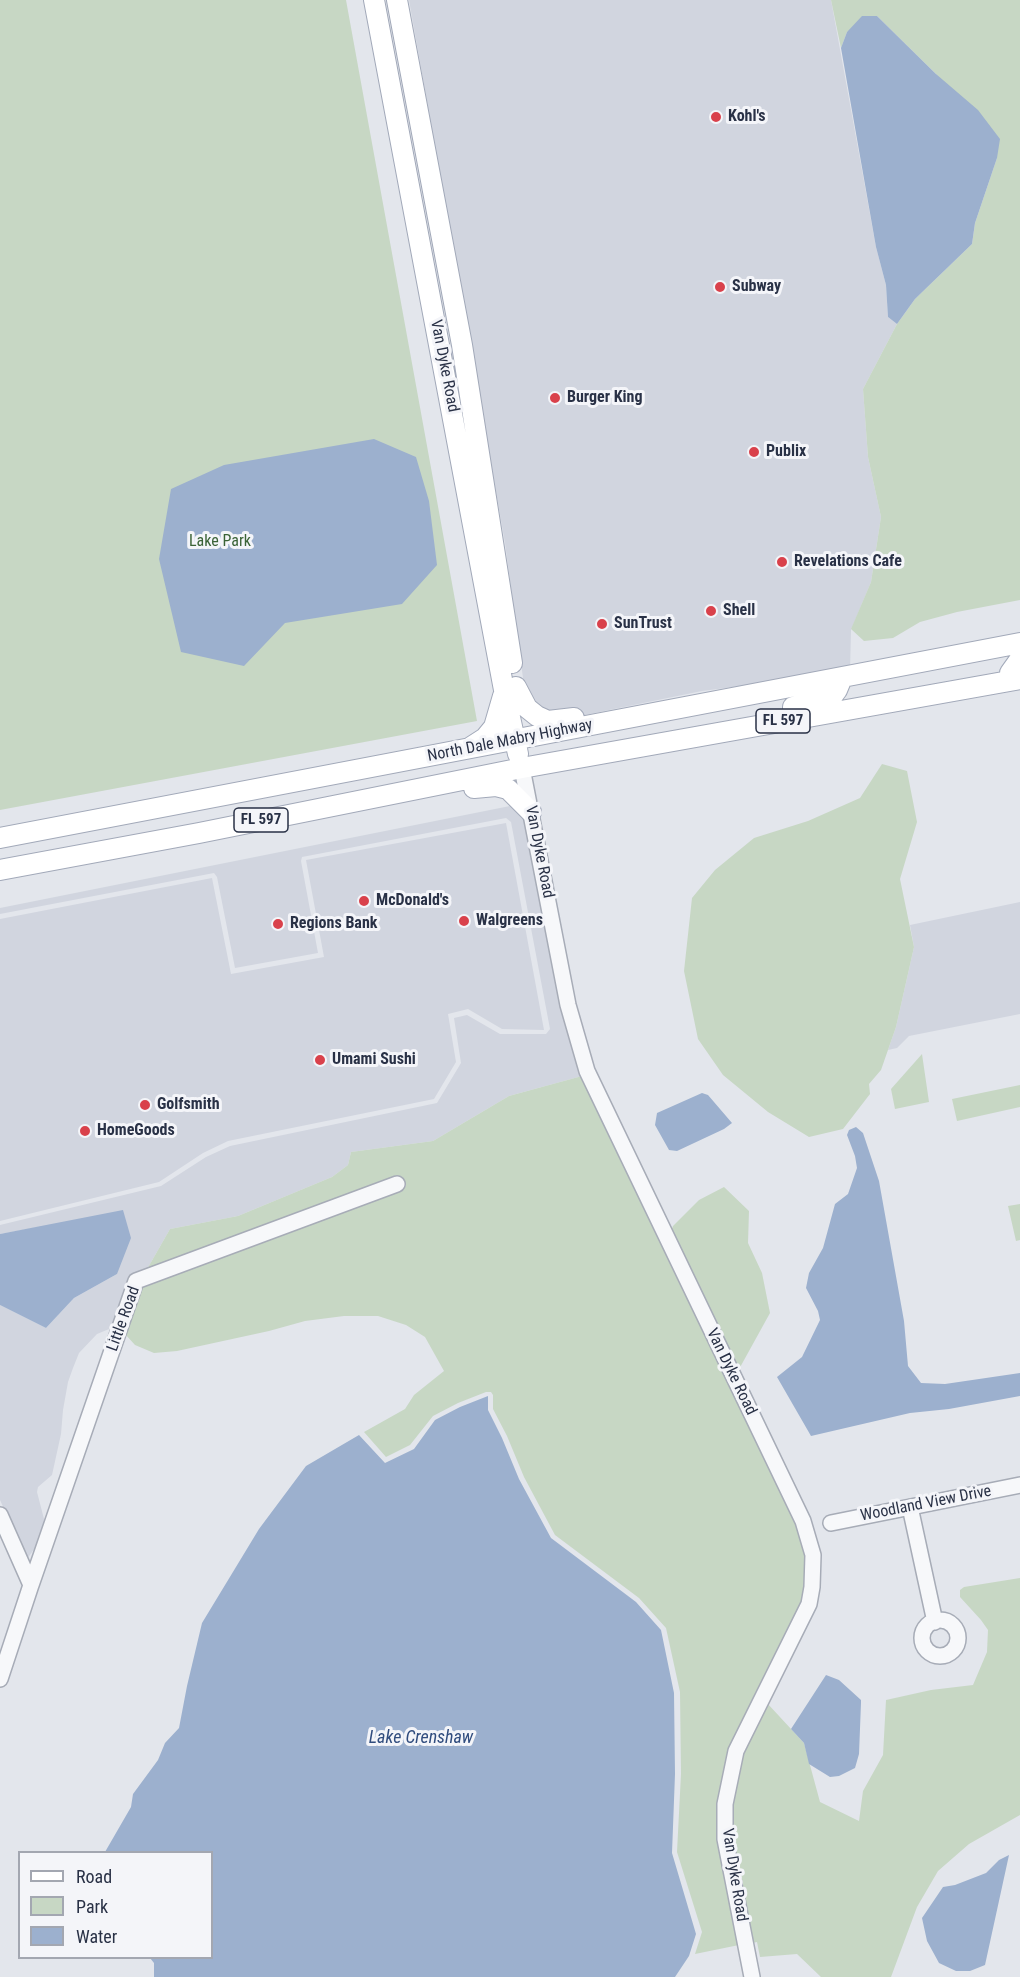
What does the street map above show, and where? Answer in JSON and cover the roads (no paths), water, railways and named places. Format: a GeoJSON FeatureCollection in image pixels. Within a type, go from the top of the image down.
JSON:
{"type":"FeatureCollection","features":[{"type":"Feature","properties":{"kind":"main road","name":"Van Dyke Road"},"geometry":{"type":"LineString","coordinates":[[374,0],[510,689]]}},
{"type":"Feature","properties":{"kind":"main road","name":"Van Dyke Road"},"geometry":{"type":"LineString","coordinates":[[397,0],[462,345],[522,768]]}},
{"type":"Feature","properties":{"kind":"main road"},"geometry":{"type":"LineString","coordinates":[[392,99],[418,184],[449,331],[452,338],[462,345]]}},
{"type":"Feature","properties":{"kind":"main road","name":"North Dale Mabry Highway"},"geometry":{"type":"LineString","coordinates":[[0,838],[1020,644]]}},
{"type":"Feature","properties":{"kind":"main road"},"geometry":{"type":"LineString","coordinates":[[1015,680],[1010,673],[1020,659]]}},
{"type":"Feature","properties":{"kind":"main road"},"geometry":{"type":"LineString","coordinates":[[678,740],[699,729],[831,698],[842,678]]}},
{"type":"Feature","properties":{"kind":"main road","name":"North Dale Mabry Highway"},"geometry":{"type":"LineString","coordinates":[[0,870],[199,833],[522,768],[1015,680]]}},
{"type":"Feature","properties":{"kind":"main road"},"geometry":{"type":"LineString","coordinates":[[467,750],[485,738],[494,727],[510,689],[527,708],[548,721],[566,720],[704,694],[784,689]]}},
{"type":"Feature","properties":{"kind":"main road"},"geometry":{"type":"LineString","coordinates":[[0,880],[485,786],[508,789],[531,812]]}},
{"type":"Feature","properties":{"kind":"main road"},"geometry":{"type":"LineString","coordinates":[[0,849],[17,845],[42,830]]}},
{"type":"Feature","properties":{"kind":"street","name":"Van Dyke Road"},"geometry":{"type":"LineString","coordinates":[[522,768],[568,1005],[587,1071],[803,1521],[813,1555],[812,1587],[808,1604],[736,1751],[725,1804],[725,1839],[752,1977]]}},
{"type":"Feature","properties":{"kind":"street","name":"Little Road"},"geometry":{"type":"LineString","coordinates":[[0,1679],[136,1281],[398,1184]]}},
{"type":"Feature","properties":{"kind":"street","name":"Woodland View Drive"},"geometry":{"type":"LineString","coordinates":[[831,1523],[1020,1485]]}},
{"type":"Feature","properties":{"kind":"street"},"geometry":{"type":"LineString","coordinates":[[910,1507],[935,1622]]}},
{"type":"Feature","properties":{"kind":"street"},"geometry":{"type":"LineString","coordinates":[[0,1515],[31,1585]]}},
{"type":"Feature","properties":{"kind":"water"},"geometry":{"type":"Polygon","coordinates":[[[862,16],[877,16],[936,74],[978,110],[1000,139],[997,158],[975,223],[972,244],[915,299],[897,324],[888,317],[886,285],[876,247],[841,48],[847,32],[862,16]]]}},
{"type":"Feature","properties":{"kind":"water"},"geometry":{"type":"Polygon","coordinates":[[[374,439],[416,457],[429,501],[437,565],[402,604],[285,623],[244,666],[181,652],[159,559],[171,489],[224,465],[374,439]]]}},
{"type":"Feature","properties":{"kind":"water"},"geometry":{"type":"Polygon","coordinates":[[[702,1093],[708,1095],[732,1123],[677,1151],[669,1150],[655,1125],[657,1113],[702,1093]]]}},
{"type":"Feature","properties":{"kind":"water"},"geometry":{"type":"Polygon","coordinates":[[[856,1127],[863,1133],[879,1181],[904,1321],[908,1366],[921,1383],[945,1384],[1020,1373],[1020,1396],[949,1409],[910,1413],[811,1436],[777,1377],[802,1357],[820,1320],[806,1288],[809,1273],[823,1248],[835,1204],[848,1194],[857,1168],[847,1135],[849,1130],[856,1127]]]}},
{"type":"Feature","properties":{"kind":"water"},"geometry":{"type":"Polygon","coordinates":[[[123,1210],[131,1238],[117,1274],[74,1298],[46,1328],[0,1305],[0,1234],[123,1210]]]}},
{"type":"Feature","properties":{"kind":"water","name":"Lake Crenshaw"},"geometry":{"type":"Polygon","coordinates":[[[488,1396],[488,1410],[519,1479],[551,1538],[636,1602],[661,1630],[674,1693],[675,1774],[672,1853],[696,1934],[689,1956],[675,1977],[154,1977],[154,1963],[151,1959],[213,1959],[213,1851],[106,1851],[131,1807],[133,1794],[158,1760],[165,1743],[179,1728],[202,1623],[259,1529],[306,1466],[359,1435],[385,1463],[414,1449],[435,1420],[488,1396]]]}},
{"type":"Feature","properties":{"kind":"water"},"geometry":{"type":"Polygon","coordinates":[[[826,1675],[839,1680],[861,1700],[859,1754],[855,1768],[839,1776],[830,1777],[809,1764],[804,1743],[791,1729],[826,1675]]]}},
{"type":"Feature","properties":{"kind":"water"},"geometry":{"type":"Polygon","coordinates":[[[1009,1855],[985,1965],[970,1971],[956,1971],[939,1963],[927,1941],[922,1918],[943,1887],[955,1885],[986,1873],[999,1860],[1009,1855]]]}},
{"type":"Feature","properties":{"kind":"place","name":"Kohl's"},"geometry":{"type":"Point","coordinates":[716,117]}},
{"type":"Feature","properties":{"kind":"place","name":"Subway"},"geometry":{"type":"Point","coordinates":[720,287]}},
{"type":"Feature","properties":{"kind":"place","name":"Burger King"},"geometry":{"type":"Point","coordinates":[555,398]}},
{"type":"Feature","properties":{"kind":"place","name":"Publix"},"geometry":{"type":"Point","coordinates":[754,452]}},
{"type":"Feature","properties":{"kind":"place","name":"Revelations Cafe"},"geometry":{"type":"Point","coordinates":[782,562]}},
{"type":"Feature","properties":{"kind":"place","name":"Shell"},"geometry":{"type":"Point","coordinates":[711,611]}},
{"type":"Feature","properties":{"kind":"place","name":"SunTrust"},"geometry":{"type":"Point","coordinates":[602,624]}},
{"type":"Feature","properties":{"kind":"place","name":"McDonald's"},"geometry":{"type":"Point","coordinates":[364,901]}},
{"type":"Feature","properties":{"kind":"place","name":"Walgreens"},"geometry":{"type":"Point","coordinates":[464,921]}},
{"type":"Feature","properties":{"kind":"place","name":"Regions Bank"},"geometry":{"type":"Point","coordinates":[278,924]}},
{"type":"Feature","properties":{"kind":"place","name":"Umami Sushi"},"geometry":{"type":"Point","coordinates":[320,1060]}},
{"type":"Feature","properties":{"kind":"place","name":"Golfsmith"},"geometry":{"type":"Point","coordinates":[145,1105]}},
{"type":"Feature","properties":{"kind":"place","name":"HomeGoods"},"geometry":{"type":"Point","coordinates":[85,1131]}},
{"type":"Feature","properties":{"kind":"park label","name":"Lake Park"},"geometry":{"type":"Point","coordinates":[220,542]}}]}
